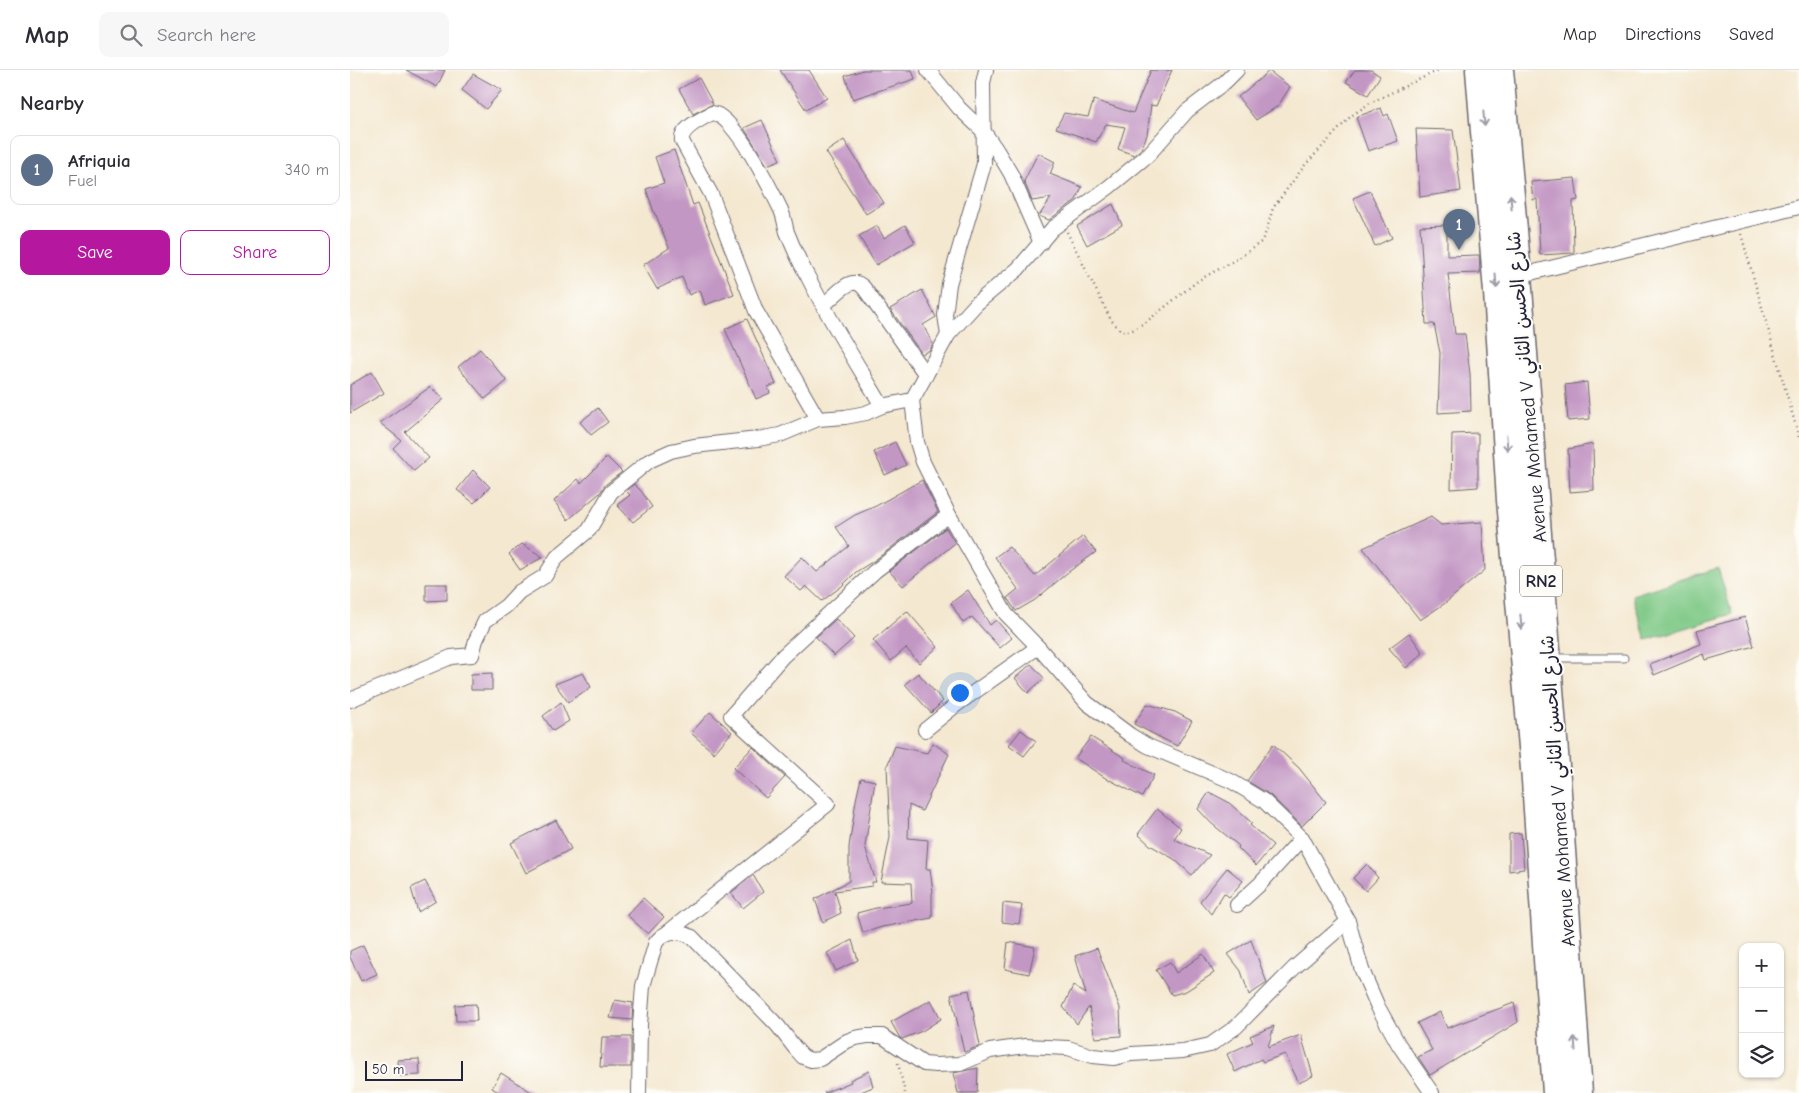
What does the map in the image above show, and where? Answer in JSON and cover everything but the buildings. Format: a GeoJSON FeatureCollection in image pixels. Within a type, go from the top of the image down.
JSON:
{"type":"FeatureCollection","features":[{"type":"Feature","properties":{"kind":"highway","name":"Avenue Mohamed V شارع الحسن الثاني"},"geometry":{"type":"LineString","coordinates":[[1479,70],[1496,273],[1510,500],[1535,780],[1556,1093]]}},
{"type":"Feature","properties":{"kind":"highway","name":"Avenue Mohamed V شارع الحسن الثاني"},"geometry":{"type":"LineString","coordinates":[[1500,70],[1518,276],[1579,1093]]}},
{"type":"Feature","properties":{"kind":"street"},"geometry":{"type":"LineString","coordinates":[[928,70],[959,108],[984,132],[1012,174],[1041,243]]}},
{"type":"Feature","properties":{"kind":"street"},"geometry":{"type":"LineString","coordinates":[[948,334],[945,315],[948,294],[984,164],[983,83],[986,70]]}},
{"type":"Feature","properties":{"kind":"street"},"geometry":{"type":"LineString","coordinates":[[1237,70],[1225,82],[1187,111],[1148,156],[1109,188],[1052,229],[1018,269],[977,303],[948,334],[912,400],[914,424],[921,455],[949,515],[1006,614],[1087,703],[1130,735],[1165,753],[1231,781],[1264,801],[1302,838],[1348,921],[1362,970],[1378,1007],[1399,1045],[1432,1093]]}},
{"type":"Feature","properties":{"kind":"street"},"geometry":{"type":"LineString","coordinates":[[818,420],[756,311],[711,194],[682,141],[684,131],[712,113],[720,115],[731,126],[767,183],[782,213],[787,232],[823,306],[882,406]]}},
{"type":"Feature","properties":{"kind":"street"},"geometry":{"type":"LineString","coordinates":[[1518,276],[1799,206]]}},
{"type":"Feature","properties":{"kind":"street"},"geometry":{"type":"LineString","coordinates":[[823,306],[846,286],[853,283],[864,288],[926,375]]}},
{"type":"Feature","properties":{"kind":"street"},"geometry":{"type":"LineString","coordinates":[[350,700],[451,658],[472,655],[476,640],[485,621],[506,606],[519,592],[545,576],[557,557],[589,530],[612,492],[649,461],[670,451],[694,446],[758,439],[780,434],[818,420],[866,413],[882,406],[912,400]]}},
{"type":"Feature","properties":{"kind":"street"},"geometry":{"type":"LineString","coordinates":[[639,1093],[640,1025],[643,986],[656,942],[661,936],[828,804],[731,716],[790,649],[875,571],[949,515]]}},
{"type":"Feature","properties":{"kind":"street"},"geometry":{"type":"LineString","coordinates":[[925,730],[956,705],[1038,647]]}},
{"type":"Feature","properties":{"kind":"street"},"geometry":{"type":"LineString","coordinates":[[1237,905],[1260,884],[1302,838]]}},
{"type":"Feature","properties":{"kind":"street"},"geometry":{"type":"LineString","coordinates":[[666,933],[683,932],[692,937],[778,1026],[804,1057],[811,1060],[820,1059],[848,1041],[867,1036],[882,1036],[924,1064],[936,1066],[960,1064],[990,1051],[1025,1046],[1068,1048],[1092,1056],[1114,1058],[1131,1054],[1183,1051],[1210,1045],[1236,1027],[1294,968],[1348,921]]}},
{"type":"Feature","properties":{"kind":"lane"},"geometry":{"type":"LineString","coordinates":[[1547,658],[1624,658]]}},
{"type":"Feature","properties":{"kind":"path"},"geometry":{"type":"LineString","coordinates":[[1062,222],[1111,320],[1121,331],[1131,331],[1146,322],[1199,280],[1239,258],[1261,242],[1273,208],[1305,165],[1350,116],[1370,103],[1439,70]]}},
{"type":"Feature","properties":{"kind":"path"},"geometry":{"type":"LineString","coordinates":[[1738,222],[1799,437]]}},
{"type":"Feature","properties":{"kind":"path"},"geometry":{"type":"LineString","coordinates":[[893,1042],[905,1093]]}},
{"type":"Feature","properties":{"kind":"green space"},"geometry":{"type":"Polygon","coordinates":[[[1718,568],[1732,614],[1646,640],[1632,595],[1718,568]]]}},
{"type":"Feature","properties":{"kind":"place","name":"Afriquia"},"geometry":{"type":"Point","coordinates":[1459,250]}}]}
